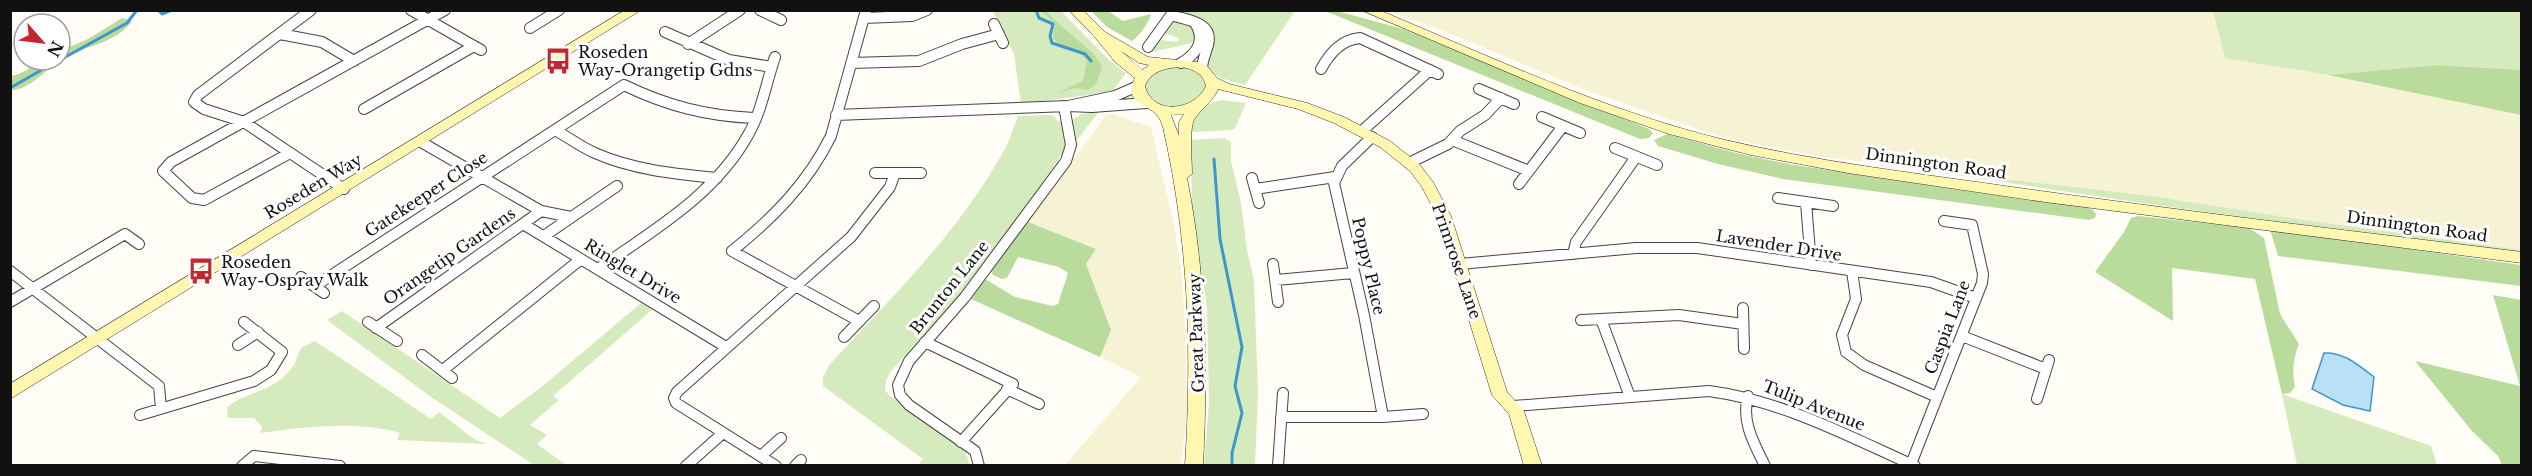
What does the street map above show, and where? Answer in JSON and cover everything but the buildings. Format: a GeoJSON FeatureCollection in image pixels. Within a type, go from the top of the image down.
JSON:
{"type":"FeatureCollection","features":[{"type":"Feature","properties":{"kind":"street"},"geometry":{"type":"LineString","coordinates":[[311,10],[194,102],[200,107],[231,115],[244,122],[344,189]]}},
{"type":"Feature","properties":{"kind":"street"},"geometry":{"type":"LineString","coordinates":[[365,109],[478,48],[411,10]]}},
{"type":"Feature","properties":{"kind":"street"},"geometry":{"type":"LineString","coordinates":[[290,153],[204,200],[192,198],[163,171],[171,162],[445,10]]}},
{"type":"Feature","properties":{"kind":"street"},"geometry":{"type":"LineString","coordinates":[[530,28],[559,10]]}},
{"type":"Feature","properties":{"kind":"street","name":"Roseden Way"},"geometry":{"type":"LineString","coordinates":[[10,393],[635,10]]}},
{"type":"Feature","properties":{"kind":"street"},"geometry":{"type":"LineString","coordinates":[[688,44],[740,10]]}},
{"type":"Feature","properties":{"kind":"street"},"geometry":{"type":"LineString","coordinates":[[760,10],[781,20]]}},
{"type":"Feature","properties":{"kind":"street"},"geometry":{"type":"LineString","coordinates":[[898,10],[907,17]]}},
{"type":"Feature","properties":{"kind":"street"},"geometry":{"type":"LineString","coordinates":[[859,321],[732,252],[775,215],[806,180],[822,156],[831,136],[865,14],[907,17],[927,10]]}},
{"type":"Feature","properties":{"kind":"street","name":"Great Parkway"},"geometry":{"type":"LineString","coordinates":[[1075,10],[1100,33],[1140,81],[1139,95],[1169,122],[1185,201],[1196,300],[1199,389],[1194,465]]}},
{"type":"Feature","properties":{"kind":"street","name":"Dinnington Road"},"geometry":{"type":"LineString","coordinates":[[1367,10],[1619,112],[1674,131],[1765,153],[1826,166],[2033,195],[2522,258]]}},
{"type":"Feature","properties":{"kind":"street"},"geometry":{"type":"LineString","coordinates":[[1148,47],[1172,13],[1205,27],[1210,34],[1209,44],[1201,62],[1202,69],[1213,81]]}},
{"type":"Feature","properties":{"kind":"street"},"geometry":{"type":"LineString","coordinates":[[1066,106],[1115,96],[1140,81],[1153,68],[1174,64],[1194,56],[1201,42],[1201,30],[1195,23]]}},
{"type":"Feature","properties":{"kind":"street"},"geometry":{"type":"LineString","coordinates":[[851,63],[919,62],[962,44],[1001,38],[994,24]]}},
{"type":"Feature","properties":{"kind":"street"},"geometry":{"type":"LineString","coordinates":[[665,32],[732,63],[772,67]]}},
{"type":"Feature","properties":{"kind":"street","name":"Great Parkway"},"geometry":{"type":"LineString","coordinates":[[1100,33],[1144,60],[1202,69]]}},
{"type":"Feature","properties":{"kind":"street"},"geometry":{"type":"LineString","coordinates":[[280,34],[322,42],[354,61]]}},
{"type":"Feature","properties":{"kind":"street"},"geometry":{"type":"LineString","coordinates":[[1255,189],[1335,177],[1367,134],[1434,72],[1367,41],[1351,38],[1327,58],[1321,69]]}},
{"type":"Feature","properties":{"kind":"street"},"geometry":{"type":"LineString","coordinates":[[598,269],[690,202],[717,178],[737,155],[749,133],[775,57]]}},
{"type":"Feature","properties":{"kind":"street","name":"Great Parkway"},"geometry":{"type":"LineString","coordinates":[[1185,201],[1186,122],[1212,91],[1213,81]]}},
{"type":"Feature","properties":{"kind":"street","name":"Primrose Lane"},"geometry":{"type":"LineString","coordinates":[[1213,81],[1225,87],[1313,110],[1367,134],[1410,163],[1435,195],[1444,216],[1500,394],[1513,406],[1520,419],[1533,465]]}},
{"type":"Feature","properties":{"kind":"street","name":"Gatekeeper Close"},"geometry":{"type":"LineString","coordinates":[[301,277],[320,289],[482,177],[624,85],[648,98],[687,111],[719,117],[754,118]]}},
{"type":"Feature","properties":{"kind":"street"},"geometry":{"type":"LineString","coordinates":[[1479,89],[1514,104]]}},
{"type":"Feature","properties":{"kind":"street","name":"Primrose Lane"},"geometry":{"type":"LineString","coordinates":[[1202,103],[1227,98],[1279,101]]}},
{"type":"Feature","properties":{"kind":"street"},"geometry":{"type":"LineString","coordinates":[[1410,163],[1452,140],[1460,131],[1485,115],[1501,98]]}},
{"type":"Feature","properties":{"kind":"street"},"geometry":{"type":"LineString","coordinates":[[836,115],[1016,110],[1066,106],[1152,106],[1178,111],[1202,103]]}},
{"type":"Feature","properties":{"kind":"street","name":"Brunton Lane"},"geometry":{"type":"LineString","coordinates":[[979,465],[975,451],[909,405],[900,395],[898,385],[902,373],[986,269],[1069,157],[1071,145],[1066,106]]}},
{"type":"Feature","properties":{"kind":"street"},"geometry":{"type":"LineString","coordinates":[[1542,117],[1580,133]]}},
{"type":"Feature","properties":{"kind":"street"},"geometry":{"type":"LineString","coordinates":[[1519,184],[1563,126]]}},
{"type":"Feature","properties":{"kind":"street"},"geometry":{"type":"LineString","coordinates":[[555,130],[611,158],[668,173],[717,178]]}},
{"type":"Feature","properties":{"kind":"street"},"geometry":{"type":"LineString","coordinates":[[1452,140],[1528,171]]}},
{"type":"Feature","properties":{"kind":"street"},"geometry":{"type":"LineString","coordinates":[[421,142],[541,211],[571,217]]}},
{"type":"Feature","properties":{"kind":"street"},"geometry":{"type":"LineString","coordinates":[[1615,148],[1657,165]]}},
{"type":"Feature","properties":{"kind":"street"},"geometry":{"type":"LineString","coordinates":[[1573,254],[1576,242],[1636,157]]}},
{"type":"Feature","properties":{"kind":"street"},"geometry":{"type":"LineString","coordinates":[[875,173],[921,173]]}},
{"type":"Feature","properties":{"kind":"street"},"geometry":{"type":"LineString","coordinates":[[776,465],[676,404],[674,398],[677,392],[726,347],[851,237],[890,187],[896,173]]}},
{"type":"Feature","properties":{"kind":"street","name":"Poppy Place"},"geometry":{"type":"LineString","coordinates":[[1335,177],[1334,183],[1364,315],[1383,417]]}},
{"type":"Feature","properties":{"kind":"street"},"geometry":{"type":"LineString","coordinates":[[1252,178],[1259,203]]}},
{"type":"Feature","properties":{"kind":"street"},"geometry":{"type":"LineString","coordinates":[[544,237],[617,186]]}},
{"type":"Feature","properties":{"kind":"street"},"geometry":{"type":"LineString","coordinates":[[1778,198],[1833,206]]}},
{"type":"Feature","properties":{"kind":"street"},"geometry":{"type":"LineString","coordinates":[[1806,202],[1811,265]]}},
{"type":"Feature","properties":{"kind":"street","name":"Orangetip Gardens"},"geometry":{"type":"LineString","coordinates":[[397,341],[372,325],[541,211]]}},
{"type":"Feature","properties":{"kind":"street","name":"Caspia Lane"},"geometry":{"type":"LineString","coordinates":[[1913,465],[1982,283],[1983,274],[1972,225],[1944,221]]}},
{"type":"Feature","properties":{"kind":"street","name":"Ringlet Drive"},"geometry":{"type":"LineString","coordinates":[[523,224],[726,347]]}},
{"type":"Feature","properties":{"kind":"street"},"geometry":{"type":"LineString","coordinates":[[10,302],[31,287],[125,234],[139,244]]}},
{"type":"Feature","properties":{"kind":"street","name":"Lavender Drive"},"geometry":{"type":"LineString","coordinates":[[1460,264],[1635,248],[1697,248],[1931,282],[1976,298]]}},
{"type":"Feature","properties":{"kind":"street"},"geometry":{"type":"LineString","coordinates":[[422,355],[448,374],[581,259]]}},
{"type":"Feature","properties":{"kind":"street"},"geometry":{"type":"LineString","coordinates":[[1273,264],[1278,302]]}},
{"type":"Feature","properties":{"kind":"street"},"geometry":{"type":"LineString","coordinates":[[10,271],[159,386],[161,408]]}},
{"type":"Feature","properties":{"kind":"street"},"geometry":{"type":"LineString","coordinates":[[1852,271],[1856,299],[1842,335],[1846,352],[1864,365],[1937,397]]}},
{"type":"Feature","properties":{"kind":"street"},"geometry":{"type":"LineString","coordinates":[[1276,280],[1353,273]]}},
{"type":"Feature","properties":{"kind":"street"},"geometry":{"type":"LineString","coordinates":[[844,338],[874,306]]}},
{"type":"Feature","properties":{"kind":"street"},"geometry":{"type":"LineString","coordinates":[[1743,308],[1744,349]]}},
{"type":"Feature","properties":{"kind":"street"},"geometry":{"type":"LineString","coordinates":[[1581,320],[1678,315],[1743,324]]}},
{"type":"Feature","properties":{"kind":"street"},"geometry":{"type":"LineString","coordinates":[[1601,318],[1630,397]]}},
{"type":"Feature","properties":{"kind":"street"},"geometry":{"type":"LineString","coordinates":[[140,415],[254,381],[268,373],[279,361],[282,352],[244,321]]}},
{"type":"Feature","properties":{"kind":"street"},"geometry":{"type":"LineString","coordinates":[[238,345],[258,332]]}},
{"type":"Feature","properties":{"kind":"street"},"geometry":{"type":"LineString","coordinates":[[1962,336],[2047,364],[2037,399]]}},
{"type":"Feature","properties":{"kind":"street"},"geometry":{"type":"LineString","coordinates":[[926,342],[1012,384],[961,442]]}},
{"type":"Feature","properties":{"kind":"street"},"geometry":{"type":"LineString","coordinates":[[1007,389],[1039,404]]}},
{"type":"Feature","properties":{"kind":"street","name":"Tulip Avenue"},"geometry":{"type":"LineString","coordinates":[[1513,406],[1709,391],[1748,396],[1792,412],[1913,465]]}},
{"type":"Feature","properties":{"kind":"street"},"geometry":{"type":"LineString","coordinates":[[1278,465],[1283,393]]}},
{"type":"Feature","properties":{"kind":"street"},"geometry":{"type":"LineString","coordinates":[[1748,396],[1744,405],[1744,417],[1765,465]]}},
{"type":"Feature","properties":{"kind":"street"},"geometry":{"type":"LineString","coordinates":[[1281,417],[1383,417],[1423,414]]}},
{"type":"Feature","properties":{"kind":"street"},"geometry":{"type":"LineString","coordinates":[[686,465],[723,433]]}},
{"type":"Feature","properties":{"kind":"street"},"geometry":{"type":"LineString","coordinates":[[761,456],[781,438]]}},
{"type":"Feature","properties":{"kind":"street"},"geometry":{"type":"LineString","coordinates":[[242,465],[254,456],[264,456],[340,465]]}},
{"type":"Feature","properties":{"kind":"shaded area"},"geometry":{"type":"Polygon","coordinates":[[[1388,11],[2213,11],[2226,58],[2328,75],[2521,115],[2521,250],[2152,196],[1823,157],[1723,138],[1580,88],[1442,30],[1388,11]]]}},
{"type":"Feature","properties":{"kind":"shaded area"},"geometry":{"type":"Polygon","coordinates":[[[1113,114],[1151,127],[1174,224],[1182,275],[1185,330],[1187,413],[1181,465],[1065,465],[1141,377],[1100,357],[1111,330],[1086,264],[1095,249],[1028,222],[1106,115],[1113,114]]]}},
{"type":"Feature","properties":{"kind":"green space"},"geometry":{"type":"Polygon","coordinates":[[[1181,10],[1295,11],[1245,85],[1223,79],[1210,69],[1206,64],[1213,41],[1212,30],[1181,10]]]}},
{"type":"Feature","properties":{"kind":"green space"},"geometry":{"type":"Polygon","coordinates":[[[993,11],[1061,11],[1108,59],[1126,73],[1112,92],[1021,104],[1014,54],[993,11]]]}},
{"type":"Feature","properties":{"kind":"green space"},"geometry":{"type":"Polygon","coordinates":[[[1041,11],[1046,11],[1093,53],[1102,66],[1097,83],[1088,90],[1075,88],[1058,93],[1083,81],[1087,61],[1078,52],[1056,41],[1053,37],[1055,23],[1041,11]]]}},
{"type":"Feature","properties":{"kind":"green space"},"geometry":{"type":"Polygon","coordinates":[[[1091,11],[1108,11],[1123,21],[1151,14],[1143,29],[1132,41],[1107,27],[1091,11]]]}},
{"type":"Feature","properties":{"kind":"green space"},"geometry":{"type":"Polygon","coordinates":[[[1325,11],[1337,11],[1403,29],[1649,129],[1653,133],[1649,138],[1640,139],[1325,11]]]}},
{"type":"Feature","properties":{"kind":"green space"},"geometry":{"type":"Polygon","coordinates":[[[2213,11],[2521,11],[2521,70],[2438,65],[2328,75],[2225,58],[2213,11]]]}},
{"type":"Feature","properties":{"kind":"green space"},"geometry":{"type":"Polygon","coordinates":[[[122,18],[132,21],[118,34],[72,55],[72,46],[122,18]]]}},
{"type":"Feature","properties":{"kind":"green space"},"geometry":{"type":"Polygon","coordinates":[[[1177,20],[1193,25],[1196,42],[1152,52],[1150,50],[1160,40],[1177,42],[1179,38],[1164,33],[1172,21],[1177,20]]]}},
{"type":"Feature","properties":{"kind":"green space"},"geometry":{"type":"Polygon","coordinates":[[[2438,65],[2521,70],[2521,115],[2328,75],[2438,65]]]}},
{"type":"Feature","properties":{"kind":"green space"},"geometry":{"type":"Polygon","coordinates":[[[1179,67],[1196,72],[1207,85],[1196,100],[1179,106],[1169,106],[1152,99],[1145,92],[1151,76],[1179,67]]]}},
{"type":"Feature","properties":{"kind":"green space"},"geometry":{"type":"Polygon","coordinates":[[[45,72],[24,87],[11,90],[11,76],[45,72]]]}},
{"type":"Feature","properties":{"kind":"green space"},"geometry":{"type":"Polygon","coordinates":[[[1222,100],[1246,103],[1235,128],[1191,132],[1193,120],[1200,110],[1222,100]]]}},
{"type":"Feature","properties":{"kind":"green space"},"geometry":{"type":"Polygon","coordinates":[[[1099,112],[1076,141],[1074,140],[1071,120],[1082,114],[1099,112]]]}},
{"type":"Feature","properties":{"kind":"green space"},"geometry":{"type":"Polygon","coordinates":[[[1049,115],[1062,121],[1066,139],[1064,150],[1050,173],[959,296],[891,371],[886,380],[885,390],[890,396],[961,446],[970,465],[918,465],[923,459],[823,386],[823,377],[830,364],[900,289],[965,211],[1004,150],[1018,116],[1049,115]]]}},
{"type":"Feature","properties":{"kind":"green space"},"geometry":{"type":"Polygon","coordinates":[[[1667,134],[1740,154],[1794,165],[2084,206],[2096,214],[2095,218],[2089,220],[1783,179],[1718,164],[1658,146],[1654,140],[1667,134]]]}},
{"type":"Feature","properties":{"kind":"green space"},"geometry":{"type":"Polygon","coordinates":[[[1225,138],[1231,142],[1231,161],[1241,203],[1247,250],[1254,281],[1258,393],[1255,465],[1204,465],[1209,402],[1207,308],[1192,210],[1191,140],[1225,138]]]}},
{"type":"Feature","properties":{"kind":"green space"},"geometry":{"type":"Polygon","coordinates":[[[1896,166],[2152,196],[2521,250],[2521,254],[2155,205],[1896,166]]]}},
{"type":"Feature","properties":{"kind":"green space"},"geometry":{"type":"Polygon","coordinates":[[[2138,216],[2249,228],[2264,238],[2280,314],[2299,344],[2294,365],[2295,387],[2290,393],[2282,394],[2255,279],[2172,268],[2173,321],[2095,272],[2124,232],[2131,218],[2138,216]]]}},
{"type":"Feature","properties":{"kind":"green space"},"geometry":{"type":"Polygon","coordinates":[[[1028,222],[1096,249],[1086,264],[1111,330],[1100,357],[971,299],[985,279],[1015,297],[1053,306],[1058,304],[1068,273],[1059,267],[1018,257],[1007,278],[1002,279],[993,275],[991,271],[1028,222]]]}},
{"type":"Feature","properties":{"kind":"green space"},"geometry":{"type":"Polygon","coordinates":[[[2270,229],[2521,265],[2521,286],[2278,256],[2270,229]]]}},
{"type":"Feature","properties":{"kind":"green space"},"geometry":{"type":"Polygon","coordinates":[[[2493,295],[2521,300],[2521,465],[2502,465],[2498,456],[2472,431],[2415,361],[2520,386],[2493,295]]]}},
{"type":"Feature","properties":{"kind":"green space"},"geometry":{"type":"Polygon","coordinates":[[[641,303],[653,309],[553,396],[559,400],[530,425],[547,435],[537,444],[568,466],[534,465],[431,397],[327,320],[342,311],[500,418],[544,385],[641,303]]]}},
{"type":"Feature","properties":{"kind":"green space"},"geometry":{"type":"Polygon","coordinates":[[[315,341],[431,419],[439,412],[474,439],[487,444],[397,440],[400,433],[349,426],[312,427],[260,433],[262,427],[254,418],[228,418],[227,408],[231,404],[278,382],[293,366],[301,348],[315,341]]]}},
{"type":"Feature","properties":{"kind":"green space"},"geometry":{"type":"Polygon","coordinates":[[[2282,394],[2431,446],[2437,465],[2297,465],[2282,394]]]}},
{"type":"Feature","properties":{"kind":"water"},"geometry":{"type":"Polygon","coordinates":[[[2324,353],[2344,357],[2374,377],[2370,411],[2343,405],[2312,389],[2324,353]]]}},
{"type":"Feature","properties":{"kind":"waterway"},"geometry":{"type":"LineString","coordinates":[[72,53],[127,23],[137,10]]}},
{"type":"Feature","properties":{"kind":"waterway"},"geometry":{"type":"LineString","coordinates":[[158,10],[162,14],[172,10]]}},
{"type":"Feature","properties":{"kind":"waterway"},"geometry":{"type":"LineString","coordinates":[[1036,10],[1039,18],[1053,24],[1050,36],[1052,43],[1085,54],[1091,61]]}},
{"type":"Feature","properties":{"kind":"waterway"},"geometry":{"type":"LineString","coordinates":[[10,88],[38,72]]}},
{"type":"Feature","properties":{"kind":"waterway"},"geometry":{"type":"LineString","coordinates":[[1214,159],[1220,239],[1242,347],[1235,386],[1242,413],[1232,453],[1232,466]]}},
{"type":"Feature","properties":{"kind":"place","name":"Roseden Way-Orangetip Gdns"},"geometry":{"type":"Point","coordinates":[558,61]}},
{"type":"Feature","properties":{"kind":"place","name":"Roseden Way-Ospray Walk"},"geometry":{"type":"Point","coordinates":[201,271]}}]}
